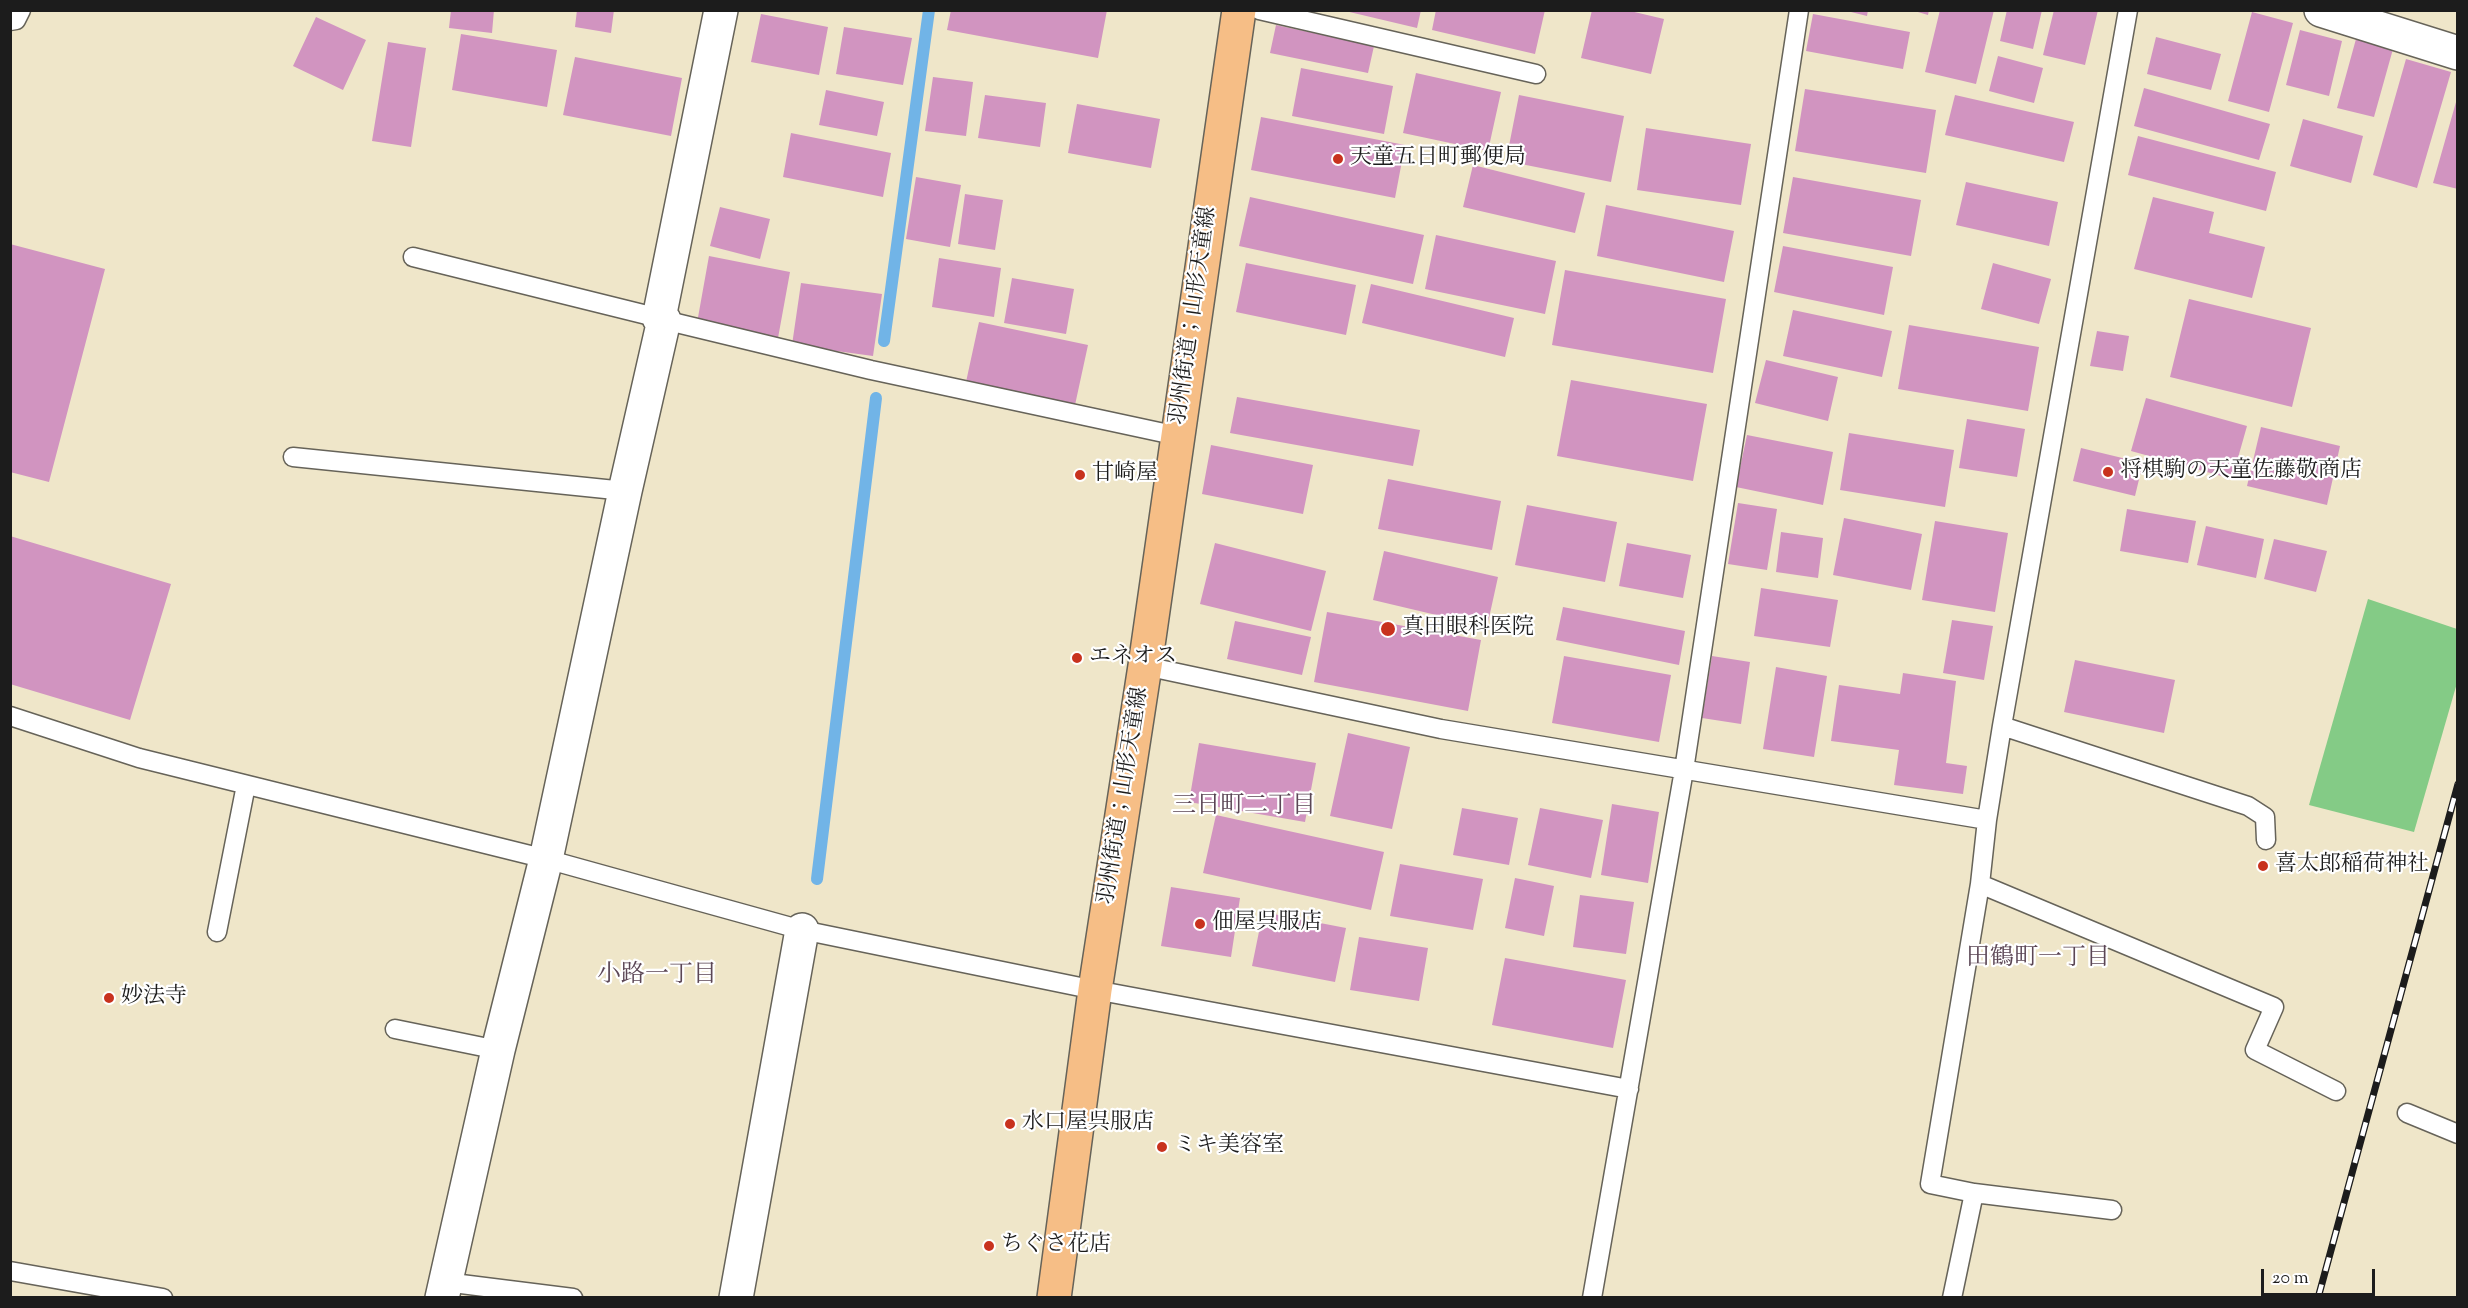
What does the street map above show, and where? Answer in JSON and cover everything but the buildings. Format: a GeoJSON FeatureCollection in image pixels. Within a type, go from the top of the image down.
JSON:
{"type":"FeatureCollection","features":[{"type":"Feature","properties":{"kind":"main road","name":"羽州街道；山形天童線"},"geometry":{"type":"LineString","coordinates":[[1054,1298],[1095,990],[1145,666],[1239,10]]}},
{"type":"Feature","properties":{"kind":"street"},"geometry":{"type":"LineString","coordinates":[[443,1290],[498,1050],[546,859],[662,319],[721,10]]}},
{"type":"Feature","properties":{"kind":"street"},"geometry":{"type":"LineString","coordinates":[[2321,10],[2457,53]]}},
{"type":"Feature","properties":{"kind":"street"},"geometry":{"type":"LineString","coordinates":[[736,1298],[802,930]]}},
{"type":"Feature","properties":{"kind":"lane"},"geometry":{"type":"LineString","coordinates":[[10,21],[16,20],[21,10]]}},
{"type":"Feature","properties":{"kind":"lane"},"geometry":{"type":"LineString","coordinates":[[1259,10],[1536,74]]}},
{"type":"Feature","properties":{"kind":"lane"},"geometry":{"type":"LineString","coordinates":[[1592,1298],[1684,770],[1798,10]]}},
{"type":"Feature","properties":{"kind":"lane"},"geometry":{"type":"LineString","coordinates":[[2112,1210],[1974,1193],[1930,1184],[1980,884],[1987,820],[2002,726],[2128,10]]}},
{"type":"Feature","properties":{"kind":"lane"},"geometry":{"type":"LineString","coordinates":[[413,257],[871,370],[1178,436]]}},
{"type":"Feature","properties":{"kind":"lane"},"geometry":{"type":"LineString","coordinates":[[293,457],[625,491]]}},
{"type":"Feature","properties":{"kind":"lane"},"geometry":{"type":"LineString","coordinates":[[1145,666],[1441,729],[1987,820]]}},
{"type":"Feature","properties":{"kind":"lane"},"geometry":{"type":"LineString","coordinates":[[10,716],[139,758],[546,859],[802,930],[1095,990],[1629,1089]]}},
{"type":"Feature","properties":{"kind":"lane"},"geometry":{"type":"LineString","coordinates":[[2002,726],[2248,806],[2265,817],[2265,840]]}},
{"type":"Feature","properties":{"kind":"lane"},"geometry":{"type":"LineString","coordinates":[[217,932],[246,786]]}},
{"type":"Feature","properties":{"kind":"lane"},"geometry":{"type":"LineString","coordinates":[[1980,884],[2274,1006],[2255,1050],[2336,1091]]}},
{"type":"Feature","properties":{"kind":"lane"},"geometry":{"type":"LineString","coordinates":[[395,1029],[498,1050]]}},
{"type":"Feature","properties":{"kind":"lane"},"geometry":{"type":"LineString","coordinates":[[2407,1113],[2457,1134]]}},
{"type":"Feature","properties":{"kind":"lane"},"geometry":{"type":"LineString","coordinates":[[1952,1298],[1974,1193]]}},
{"type":"Feature","properties":{"kind":"lane"},"geometry":{"type":"LineString","coordinates":[[10,1271],[163,1298]]}},
{"type":"Feature","properties":{"kind":"lane"},"geometry":{"type":"LineString","coordinates":[[443,1290],[573,1298]]}},
{"type":"Feature","properties":{"kind":"green space"},"geometry":{"type":"Polygon","coordinates":[[[2368,599],[2457,629],[2457,683],[2414,832],[2309,805],[2368,599]]]}},
{"type":"Feature","properties":{"kind":"waterway"},"geometry":{"type":"LineString","coordinates":[[884,341],[929,10]]}},
{"type":"Feature","properties":{"kind":"waterway"},"geometry":{"type":"LineString","coordinates":[[817,879],[876,398]]}},
{"type":"Feature","properties":{"kind":"railway"},"geometry":{"type":"LineString","coordinates":[[2318,1298],[2458,784]]}},
{"type":"Feature","properties":{"kind":"place","name":"天童五日町郵便局"},"geometry":{"type":"Point","coordinates":[1338,159]}},
{"type":"Feature","properties":{"kind":"place","name":"将棋駒の天童佐藤敬商店"},"geometry":{"type":"Point","coordinates":[2108,472]}},
{"type":"Feature","properties":{"kind":"place","name":"甘崎屋"},"geometry":{"type":"Point","coordinates":[1080,475]}},
{"type":"Feature","properties":{"kind":"place","name":"真田眼科医院"},"geometry":{"type":"Point","coordinates":[1388,629]}},
{"type":"Feature","properties":{"kind":"place","name":"エネオス"},"geometry":{"type":"Point","coordinates":[1077,658]}},
{"type":"Feature","properties":{"kind":"place","name":"喜太郎稲荷神社"},"geometry":{"type":"Point","coordinates":[2263,866]}},
{"type":"Feature","properties":{"kind":"place","name":"佃屋呉服店"},"geometry":{"type":"Point","coordinates":[1200,924]}},
{"type":"Feature","properties":{"kind":"place","name":"妙法寺"},"geometry":{"type":"Point","coordinates":[109,998]}},
{"type":"Feature","properties":{"kind":"place","name":"水口屋呉服店"},"geometry":{"type":"Point","coordinates":[1010,1124]}},
{"type":"Feature","properties":{"kind":"place","name":"ミキ美容室"},"geometry":{"type":"Point","coordinates":[1162,1147]}},
{"type":"Feature","properties":{"kind":"place","name":"ちぐさ花店"},"geometry":{"type":"Point","coordinates":[989,1246]}},
{"type":"Feature","properties":{"kind":"district","name":"三日町二丁目"},"geometry":{"type":"Point","coordinates":[1244,808]}},
{"type":"Feature","properties":{"kind":"district","name":"田鶴町一丁目"},"geometry":{"type":"Point","coordinates":[2038,960]}},
{"type":"Feature","properties":{"kind":"district","name":"小路一丁目"},"geometry":{"type":"Point","coordinates":[657,977]}}]}
